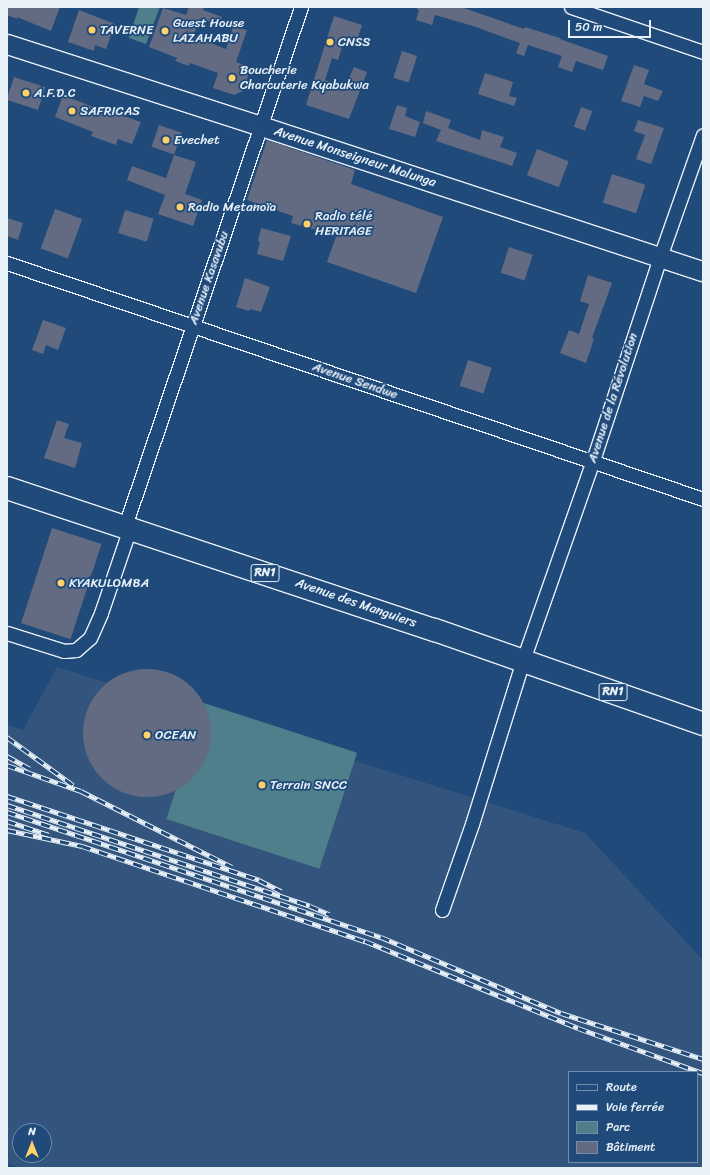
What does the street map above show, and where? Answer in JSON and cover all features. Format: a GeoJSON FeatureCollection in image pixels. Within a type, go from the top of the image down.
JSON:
{"type":"FeatureCollection","features":[{"type":"Feature","properties":{"kind":"highway","name":"Avenue des Manguiers"},"geometry":{"type":"LineString","coordinates":[[7,488],[523,660],[703,724]]}},
{"type":"Feature","properties":{"kind":"street","name":"Avenue Kasavubu"},"geometry":{"type":"LineString","coordinates":[[7,633],[64,651],[76,650],[90,638],[101,613],[127,527],[193,326],[301,7]]}},
{"type":"Feature","properties":{"kind":"street"},"geometry":{"type":"LineString","coordinates":[[571,7],[703,52]]}},
{"type":"Feature","properties":{"kind":"street","name":"Avenue Monseigneur Malunga"},"geometry":{"type":"LineString","coordinates":[[7,44],[703,272]]}},
{"type":"Feature","properties":{"kind":"street","name":"Avenue de la Révolution"},"geometry":{"type":"LineString","coordinates":[[442,910],[472,824],[523,660],[593,460],[660,257],[703,136]]}},
{"type":"Feature","properties":{"kind":"street","name":"Avenue Sendwe"},"geometry":{"type":"LineString","coordinates":[[7,264],[593,460],[703,499]]}},
{"type":"Feature","properties":{"kind":"shaded area"},"geometry":{"type":"Polygon","coordinates":[[[57,667],[585,833],[703,960],[703,1168],[20,1168],[7,1163],[7,725],[23,730],[57,667]]]}},
{"type":"Feature","properties":{"kind":"green space"},"geometry":{"type":"Polygon","coordinates":[[[139,7],[160,7],[146,44],[129,38],[139,7]]]}},
{"type":"Feature","properties":{"kind":"green space","name":"Terrain SNCC"},"geometry":{"type":"Polygon","coordinates":[[[204,703],[357,753],[319,869],[166,819],[204,703]]]}},
{"type":"Feature","properties":{"kind":"building"},"geometry":{"type":"Polygon","coordinates":[[[7,7],[60,7],[51,31],[17,17],[17,19],[7,15],[7,7]]]}},
{"type":"Feature","properties":{"kind":"building"},"geometry":{"type":"Polygon","coordinates":[[[189,7],[204,7],[203,10],[222,17],[219,26],[201,18],[193,36],[226,49],[233,27],[247,30],[236,62],[251,67],[243,91],[234,95],[213,88],[218,73],[190,63],[189,66],[175,61],[177,58],[149,47],[163,8],[186,15],[189,7]]]}},
{"type":"Feature","properties":{"kind":"building"},"geometry":{"type":"Polygon","coordinates":[[[417,7],[461,7],[524,29],[525,27],[560,38],[608,56],[603,70],[576,61],[572,72],[558,67],[562,56],[528,45],[524,56],[516,53],[520,43],[473,26],[435,15],[432,25],[416,20],[419,10],[417,7]]]}},
{"type":"Feature","properties":{"kind":"building","name":"TAVERNE"},"geometry":{"type":"Polygon","coordinates":[[[79,10],[115,24],[106,49],[95,45],[94,51],[68,42],[79,10]]]}},
{"type":"Feature","properties":{"kind":"building"},"geometry":{"type":"Polygon","coordinates":[[[334,16],[362,25],[357,40],[345,37],[338,60],[332,58],[325,80],[345,87],[354,67],[367,72],[349,119],[306,105],[334,16]]]}},
{"type":"Feature","properties":{"kind":"building"},"geometry":{"type":"Polygon","coordinates":[[[402,51],[417,56],[409,83],[393,78],[402,51]]]}},
{"type":"Feature","properties":{"kind":"building"},"geometry":{"type":"Polygon","coordinates":[[[634,65],[649,70],[644,84],[663,91],[658,101],[644,96],[640,107],[621,101],[634,65]]]}},
{"type":"Feature","properties":{"kind":"building"},"geometry":{"type":"Polygon","coordinates":[[[485,73],[513,82],[509,96],[517,98],[514,106],[478,94],[485,73]]]}},
{"type":"Feature","properties":{"kind":"building","name":"A.F.D.C"},"geometry":{"type":"Polygon","coordinates":[[[14,77],[45,87],[38,110],[7,100],[14,77]]]}},
{"type":"Feature","properties":{"kind":"building"},"geometry":{"type":"Polygon","coordinates":[[[63,95],[101,110],[101,108],[141,122],[132,144],[118,139],[116,145],[91,136],[93,132],[55,117],[63,95]]]}},
{"type":"Feature","properties":{"kind":"building"},"geometry":{"type":"Polygon","coordinates":[[[397,105],[407,108],[405,116],[420,122],[415,137],[389,129],[397,105]]]}},
{"type":"Feature","properties":{"kind":"building"},"geometry":{"type":"Polygon","coordinates":[[[581,107],[592,111],[585,131],[574,127],[581,107]]]}},
{"type":"Feature","properties":{"kind":"building"},"geometry":{"type":"Polygon","coordinates":[[[426,111],[451,120],[448,128],[480,140],[482,130],[504,137],[500,147],[517,153],[512,166],[436,141],[441,130],[423,123],[426,111]]]}},
{"type":"Feature","properties":{"kind":"building"},"geometry":{"type":"Polygon","coordinates":[[[638,120],[664,128],[651,164],[636,159],[645,135],[634,131],[638,120]]]}},
{"type":"Feature","properties":{"kind":"building","name":"Evechet"},"geometry":{"type":"Polygon","coordinates":[[[159,125],[182,133],[174,155],[152,147],[159,125]]]}},
{"type":"Feature","properties":{"kind":"building"},"geometry":{"type":"Polygon","coordinates":[[[267,140],[355,170],[351,184],[443,217],[416,293],[327,262],[338,231],[321,226],[320,231],[291,223],[293,216],[247,200],[267,140]]]}},
{"type":"Feature","properties":{"kind":"building"},"geometry":{"type":"Polygon","coordinates":[[[537,149],[569,161],[559,187],[527,175],[537,149]]]}},
{"type":"Feature","properties":{"kind":"building"},"geometry":{"type":"Polygon","coordinates":[[[174,155],[196,162],[185,194],[202,200],[193,226],[158,214],[165,195],[127,180],[132,166],[166,178],[174,155]]]}},
{"type":"Feature","properties":{"kind":"building"},"geometry":{"type":"Polygon","coordinates":[[[612,174],[645,185],[636,213],[603,203],[612,174]]]}},
{"type":"Feature","properties":{"kind":"building"},"geometry":{"type":"Polygon","coordinates":[[[55,209],[82,219],[68,258],[41,248],[55,209]]]}},
{"type":"Feature","properties":{"kind":"building"},"geometry":{"type":"Polygon","coordinates":[[[125,210],[154,219],[147,242],[118,233],[125,210]]]}},
{"type":"Feature","properties":{"kind":"building"},"geometry":{"type":"Polygon","coordinates":[[[7,218],[23,223],[18,240],[7,236],[7,218]]]}},
{"type":"Feature","properties":{"kind":"building"},"geometry":{"type":"Polygon","coordinates":[[[261,228],[291,236],[283,261],[257,254],[261,228]]]}},
{"type":"Feature","properties":{"kind":"building"},"geometry":{"type":"Polygon","coordinates":[[[509,247],[533,255],[524,280],[501,273],[509,247]]]}},
{"type":"Feature","properties":{"kind":"building"},"geometry":{"type":"Polygon","coordinates":[[[588,275],[612,283],[592,338],[594,339],[586,363],[560,353],[569,330],[579,334],[589,304],[580,301],[588,275]]]}},
{"type":"Feature","properties":{"kind":"building"},"geometry":{"type":"Polygon","coordinates":[[[245,278],[270,287],[261,312],[250,309],[249,311],[236,307],[245,278]]]}},
{"type":"Feature","properties":{"kind":"building"},"geometry":{"type":"Polygon","coordinates":[[[43,320],[66,328],[58,350],[46,345],[43,354],[32,350],[43,320]]]}},
{"type":"Feature","properties":{"kind":"building"},"geometry":{"type":"Polygon","coordinates":[[[468,360],[492,368],[483,393],[460,386],[468,360]]]}},
{"type":"Feature","properties":{"kind":"building"},"geometry":{"type":"Polygon","coordinates":[[[57,420],[69,424],[64,438],[82,443],[75,468],[44,458],[57,420]]]}},
{"type":"Feature","properties":{"kind":"building","name":"KYAKULOMBA"},"geometry":{"type":"Polygon","coordinates":[[[52,528],[101,544],[71,639],[21,623],[52,528]]]}},
{"type":"Feature","properties":{"kind":"building","name":"OCEAN"},"geometry":{"type":"Polygon","coordinates":[[[141,669],[153,669],[166,672],[177,677],[188,684],[196,692],[208,714],[211,733],[210,745],[206,757],[196,774],[188,782],[166,794],[153,797],[141,797],[128,794],[117,789],[106,782],[98,774],[86,752],[83,739],[83,727],[86,714],[91,703],[98,692],[106,684],[128,672],[141,669]]]}},
{"type":"Feature","properties":{"kind":"railway"},"geometry":{"type":"LineString","coordinates":[[7,737],[73,785]]}},
{"type":"Feature","properties":{"kind":"railway"},"geometry":{"type":"LineString","coordinates":[[7,756],[30,769]]}},
{"type":"Feature","properties":{"kind":"railway"},"geometry":{"type":"LineString","coordinates":[[7,765],[81,791],[232,867]]}},
{"type":"Feature","properties":{"kind":"railway"},"geometry":{"type":"LineString","coordinates":[[7,796],[259,880],[281,891]]}},
{"type":"Feature","properties":{"kind":"railway"},"geometry":{"type":"LineString","coordinates":[[7,805],[310,906],[329,914]]}},
{"type":"Feature","properties":{"kind":"railway"},"geometry":{"type":"LineString","coordinates":[[7,812],[381,937],[561,1013],[703,1059]]}},
{"type":"Feature","properties":{"kind":"railway"},"geometry":{"type":"LineString","coordinates":[[7,821],[49,835]]}},
{"type":"Feature","properties":{"kind":"railway"},"geometry":{"type":"LineString","coordinates":[[7,830],[82,846],[365,941],[578,1028],[697,1071]]}},
{"type":"Feature","properties":{"kind":"railway"},"geometry":{"type":"LineString","coordinates":[[698,1071],[703,1073]]}},
{"type":"Feature","properties":{"kind":"place","name":"TAVERNE"},"geometry":{"type":"Point","coordinates":[92,30]}},
{"type":"Feature","properties":{"kind":"place","name":"Guest House LAZAHABU"},"geometry":{"type":"Point","coordinates":[165,31]}},
{"type":"Feature","properties":{"kind":"place","name":"CNSS"},"geometry":{"type":"Point","coordinates":[330,42]}},
{"type":"Feature","properties":{"kind":"place","name":"Boucherie Charcuterie Kyabukwa"},"geometry":{"type":"Point","coordinates":[232,78]}},
{"type":"Feature","properties":{"kind":"place","name":"A.F.D.C"},"geometry":{"type":"Point","coordinates":[26,93]}},
{"type":"Feature","properties":{"kind":"place","name":"SAFRICAS"},"geometry":{"type":"Point","coordinates":[72,111]}},
{"type":"Feature","properties":{"kind":"place","name":"Evechet"},"geometry":{"type":"Point","coordinates":[166,140]}},
{"type":"Feature","properties":{"kind":"place","name":"Radio Metanoïa"},"geometry":{"type":"Point","coordinates":[180,207]}},
{"type":"Feature","properties":{"kind":"place","name":"Radio télé HERITAGE"},"geometry":{"type":"Point","coordinates":[307,224]}},
{"type":"Feature","properties":{"kind":"place","name":"KYAKULOMBA"},"geometry":{"type":"Point","coordinates":[61,583]}},
{"type":"Feature","properties":{"kind":"place","name":"OCEAN"},"geometry":{"type":"Point","coordinates":[147,735]}},
{"type":"Feature","properties":{"kind":"place","name":"Terrain SNCC"},"geometry":{"type":"Point","coordinates":[262,785]}}]}
